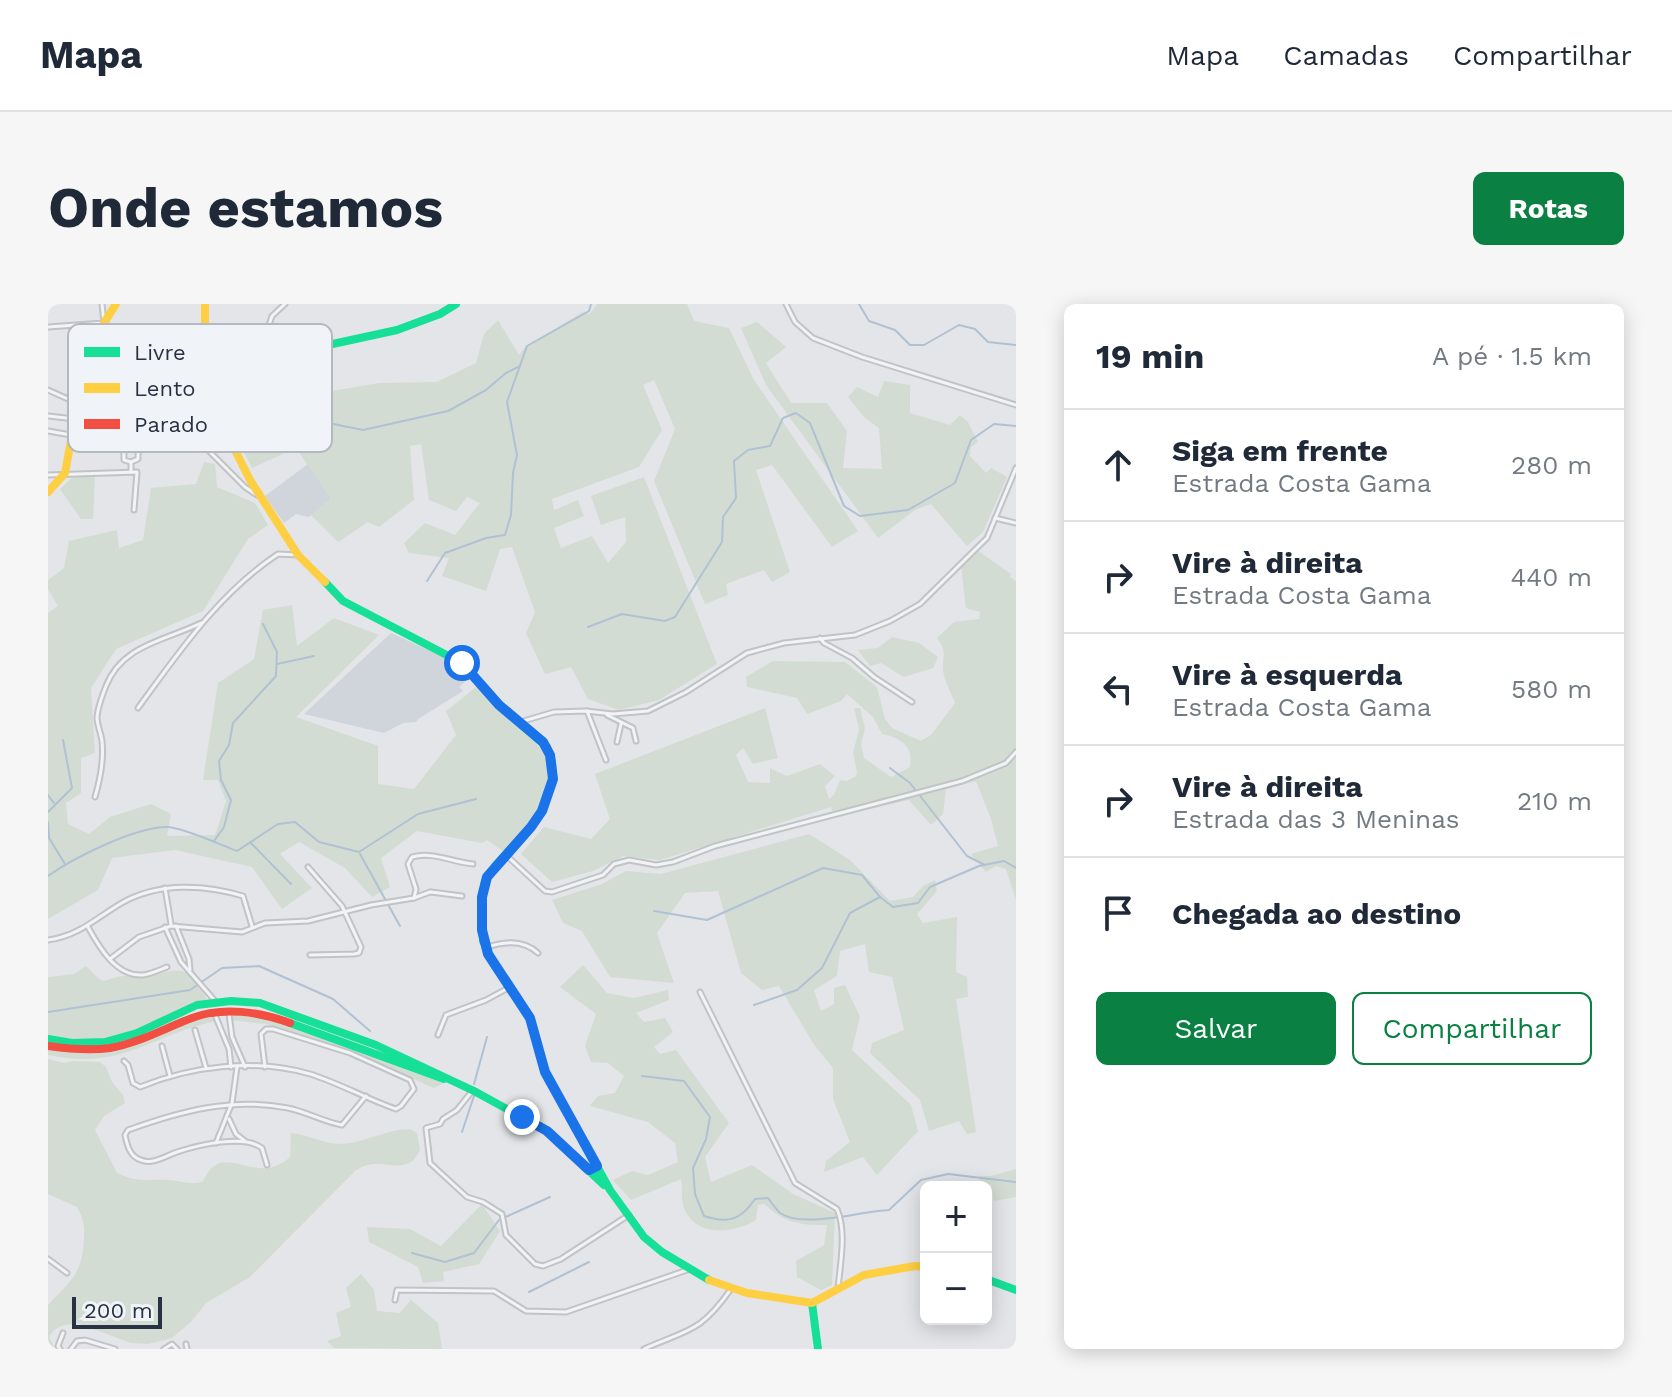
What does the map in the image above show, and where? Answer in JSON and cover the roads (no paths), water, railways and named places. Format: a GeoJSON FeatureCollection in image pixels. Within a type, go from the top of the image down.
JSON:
{"type":"FeatureCollection","features":[{"type":"Feature","properties":{"kind":"main road"},"geometry":{"type":"LineString","coordinates":[[104,323],[116,304]]}},
{"type":"Feature","properties":{"kind":"main road"},"geometry":{"type":"LineString","coordinates":[[205,304],[207,324]]}},
{"type":"Feature","properties":{"kind":"main road"},"geometry":{"type":"LineString","coordinates":[[332,343],[408,325],[444,313],[456,304]]}},
{"type":"Feature","properties":{"kind":"main road"},"geometry":{"type":"LineString","coordinates":[[48,492],[65,473],[70,452]]}},
{"type":"Feature","properties":{"kind":"main road"},"geometry":{"type":"LineString","coordinates":[[237,452],[259,495],[298,555],[343,601],[462,663],[483,689],[547,747],[553,779],[548,797],[537,819],[505,854],[487,877],[484,886],[482,930],[485,948],[530,1018],[545,1072],[593,1168],[652,1245],[690,1269],[731,1289],[812,1303],[864,1275],[920,1266]]}},
{"type":"Feature","properties":{"kind":"main road"},"geometry":{"type":"LineString","coordinates":[[48,1039],[81,1043],[116,1039],[202,1004],[236,1008],[270,1006],[424,1065],[547,1131],[593,1168]]}},
{"type":"Feature","properties":{"kind":"main road"},"geometry":{"type":"LineString","coordinates":[[196,1016],[193,1011],[202,1004]]}},
{"type":"Feature","properties":{"kind":"main road"},"geometry":{"type":"LineString","coordinates":[[48,1046],[79,1050],[118,1047],[215,1007]]}},
{"type":"Feature","properties":{"kind":"main road"},"geometry":{"type":"LineString","coordinates":[[992,1281],[1016,1290]]}},
{"type":"Feature","properties":{"kind":"main road"},"geometry":{"type":"LineString","coordinates":[[812,1303],[818,1349]]}},
{"type":"Feature","properties":{"kind":"street"},"geometry":{"type":"LineString","coordinates":[[90,324],[104,323],[102,304]]}},
{"type":"Feature","properties":{"kind":"street"},"geometry":{"type":"LineString","coordinates":[[269,324],[272,316],[285,304]]}},
{"type":"Feature","properties":{"kind":"street"},"geometry":{"type":"LineString","coordinates":[[786,304],[795,322],[813,338],[862,357],[1016,405]]}},
{"type":"Feature","properties":{"kind":"street"},"geometry":{"type":"LineString","coordinates":[[48,327],[68,326]]}},
{"type":"Feature","properties":{"kind":"street"},"geometry":{"type":"LineString","coordinates":[[48,390],[68,399]]}},
{"type":"Feature","properties":{"kind":"street"},"geometry":{"type":"LineString","coordinates":[[48,416],[68,418]]}},
{"type":"Feature","properties":{"kind":"street"},"geometry":{"type":"LineString","coordinates":[[48,431],[68,434]]}},
{"type":"Feature","properties":{"kind":"street"},"geometry":{"type":"LineString","coordinates":[[124,452],[124,460],[131,462],[138,459],[138,452]]}},
{"type":"Feature","properties":{"kind":"street"},"geometry":{"type":"LineString","coordinates":[[210,452],[245,487],[259,495]]}},
{"type":"Feature","properties":{"kind":"street"},"geometry":{"type":"LineString","coordinates":[[131,462],[131,472]]}},
{"type":"Feature","properties":{"kind":"street"},"geometry":{"type":"LineString","coordinates":[[523,725],[554,712],[648,711],[686,692],[747,653],[784,643],[855,635],[890,621],[920,604],[987,538],[1016,468]]}},
{"type":"Feature","properties":{"kind":"street"},"geometry":{"type":"LineString","coordinates":[[48,475],[137,473],[134,510]]}},
{"type":"Feature","properties":{"kind":"street"},"geometry":{"type":"LineString","coordinates":[[995,518],[1016,523]]}},
{"type":"Feature","properties":{"kind":"street"},"geometry":{"type":"LineString","coordinates":[[138,708],[201,623],[232,591],[274,556],[281,553],[298,555]]}},
{"type":"Feature","properties":{"kind":"street"},"geometry":{"type":"LineString","coordinates":[[95,797],[102,760],[97,717],[111,673],[132,652],[201,623]]}},
{"type":"Feature","properties":{"kind":"street"},"geometry":{"type":"LineString","coordinates":[[820,638],[912,702]]}},
{"type":"Feature","properties":{"kind":"street"},"geometry":{"type":"LineString","coordinates":[[586,711],[606,760]]}},
{"type":"Feature","properties":{"kind":"street"},"geometry":{"type":"LineString","coordinates":[[604,713],[634,729],[636,741]]}},
{"type":"Feature","properties":{"kind":"street"},"geometry":{"type":"LineString","coordinates":[[523,725],[533,719]]}},
{"type":"Feature","properties":{"kind":"street"},"geometry":{"type":"LineString","coordinates":[[617,742],[621,724]]}},
{"type":"Feature","properties":{"kind":"street"},"geometry":{"type":"LineString","coordinates":[[505,854],[545,891],[552,892],[603,875],[614,864],[629,860],[656,865],[673,862],[715,846],[962,781],[1006,763],[1016,752]]}},
{"type":"Feature","properties":{"kind":"street"},"geometry":{"type":"LineString","coordinates":[[415,896],[408,864],[412,857],[427,854],[473,864]]}},
{"type":"Feature","properties":{"kind":"street"},"geometry":{"type":"LineString","coordinates":[[308,867],[347,913],[361,947],[359,953],[310,955]]}},
{"type":"Feature","properties":{"kind":"street"},"geometry":{"type":"LineString","coordinates":[[48,940],[73,934],[124,902],[165,888],[191,887],[243,896],[252,928]]}},
{"type":"Feature","properties":{"kind":"street"},"geometry":{"type":"LineString","coordinates":[[165,888],[174,926],[187,954],[190,970]]}},
{"type":"Feature","properties":{"kind":"street"},"geometry":{"type":"LineString","coordinates":[[110,959],[139,937],[165,927],[237,932],[272,922],[300,922],[347,913],[430,892],[462,896]]}},
{"type":"Feature","properties":{"kind":"street"},"geometry":{"type":"LineString","coordinates":[[88,927],[120,969],[135,975],[146,975],[167,967]]}},
{"type":"Feature","properties":{"kind":"street"},"geometry":{"type":"LineString","coordinates":[[165,927],[179,958],[215,1007],[229,1049],[231,1067]]}},
{"type":"Feature","properties":{"kind":"street"},"geometry":{"type":"LineString","coordinates":[[485,948],[513,942],[535,949],[538,953]]}},
{"type":"Feature","properties":{"kind":"street"},"geometry":{"type":"LineString","coordinates":[[179,958],[187,954]]}},
{"type":"Feature","properties":{"kind":"street"},"geometry":{"type":"LineString","coordinates":[[438,1035],[446,1015],[510,987]]}},
{"type":"Feature","properties":{"kind":"street"},"geometry":{"type":"LineString","coordinates":[[202,1004],[208,999],[204,990]]}},
{"type":"Feature","properties":{"kind":"street"},"geometry":{"type":"LineString","coordinates":[[700,992],[795,1183],[839,1213],[842,1230],[838,1289]]}},
{"type":"Feature","properties":{"kind":"street"},"geometry":{"type":"LineString","coordinates":[[236,1008],[228,1015],[230,1029],[245,1067]]}},
{"type":"Feature","properties":{"kind":"street"},"geometry":{"type":"LineString","coordinates":[[223,1031],[230,1029]]}},
{"type":"Feature","properties":{"kind":"street"},"geometry":{"type":"LineString","coordinates":[[124,1061],[137,1086],[206,1068],[265,1067],[312,1074],[393,1108],[398,1108],[414,1089],[414,1083],[350,1053],[273,1029],[266,1029],[261,1034],[265,1067]]}},
{"type":"Feature","properties":{"kind":"street"},"geometry":{"type":"LineString","coordinates":[[195,1030],[206,1068]]}},
{"type":"Feature","properties":{"kind":"street"},"geometry":{"type":"LineString","coordinates":[[162,1046],[170,1076]]}},
{"type":"Feature","properties":{"kind":"street"},"geometry":{"type":"LineString","coordinates":[[216,1143],[229,1116],[237,1067]]}},
{"type":"Feature","properties":{"kind":"street"},"geometry":{"type":"LineString","coordinates":[[473,1090],[457,1110],[440,1124],[426,1128],[430,1163],[467,1197],[483,1202],[502,1214],[506,1235],[535,1264],[543,1266],[561,1259],[629,1215]]}},
{"type":"Feature","properties":{"kind":"street"},"geometry":{"type":"LineString","coordinates":[[267,1165],[262,1148],[245,1141],[190,1148],[147,1162],[131,1154],[125,1135],[128,1130],[182,1112],[232,1103],[287,1108],[340,1125],[366,1096]]}},
{"type":"Feature","properties":{"kind":"street"},"geometry":{"type":"LineString","coordinates":[[229,1116],[234,1131],[245,1141]]}},
{"type":"Feature","properties":{"kind":"street"},"geometry":{"type":"LineString","coordinates":[[48,1259],[67,1273]]}},
{"type":"Feature","properties":{"kind":"street"},"geometry":{"type":"LineString","coordinates":[[395,1300],[397,1290],[494,1291],[522,1309],[566,1312],[690,1269]]}},
{"type":"Feature","properties":{"kind":"street"},"geometry":{"type":"LineString","coordinates":[[644,1349],[703,1323],[731,1289]]}},
{"type":"Feature","properties":{"kind":"street"},"geometry":{"type":"LineString","coordinates":[[60,1349],[58,1346],[63,1333]]}},
{"type":"Feature","properties":{"kind":"street"},"geometry":{"type":"LineString","coordinates":[[71,1349],[77,1341],[85,1340],[115,1349]]}},
{"type":"Feature","properties":{"kind":"street"},"geometry":{"type":"LineString","coordinates":[[164,1349],[172,1344],[177,1349]]}},
{"type":"Feature","properties":{"kind":"waterway"},"geometry":{"type":"LineString","coordinates":[[427,581],[445,553],[486,538],[505,535],[511,515],[517,455],[507,402],[527,346],[589,311],[591,304]]}},
{"type":"Feature","properties":{"kind":"waterway"},"geometry":{"type":"LineString","coordinates":[[859,304],[869,321],[895,330],[910,345],[924,345],[959,325],[975,329],[988,342],[1016,345]]}},
{"type":"Feature","properties":{"kind":"waterway"},"geometry":{"type":"LineString","coordinates":[[332,424],[363,430],[448,411],[520,366]]}},
{"type":"Feature","properties":{"kind":"waterway"},"geometry":{"type":"LineString","coordinates":[[588,627],[622,614],[665,621],[675,617],[722,542],[723,517],[736,498],[734,461],[748,450],[770,446],[783,418],[796,413],[810,423],[844,506],[860,516],[908,510],[955,483],[971,440],[994,424],[1016,426]]}},
{"type":"Feature","properties":{"kind":"waterway"},"geometry":{"type":"LineString","coordinates":[[214,841],[224,827],[231,800],[221,780],[219,761],[229,745],[233,723],[276,676],[277,652],[263,624]]}},
{"type":"Feature","properties":{"kind":"waterway"},"geometry":{"type":"LineString","coordinates":[[277,664],[314,656]]}},
{"type":"Feature","properties":{"kind":"waterway"},"geometry":{"type":"LineString","coordinates":[[48,812],[72,788],[63,740]]}},
{"type":"Feature","properties":{"kind":"waterway"},"geometry":{"type":"LineString","coordinates":[[890,768],[910,783],[967,856],[985,865]]}},
{"type":"Feature","properties":{"kind":"waterway"},"geometry":{"type":"LineString","coordinates":[[48,795],[54,803]]}},
{"type":"Feature","properties":{"kind":"waterway"},"geometry":{"type":"LineString","coordinates":[[48,876],[105,845],[154,828],[174,828],[237,851],[278,824],[295,822],[319,842],[359,852],[418,814],[476,799]]}},
{"type":"Feature","properties":{"kind":"waterway"},"geometry":{"type":"LineString","coordinates":[[48,822],[49,838],[65,864]]}},
{"type":"Feature","properties":{"kind":"waterway"},"geometry":{"type":"LineString","coordinates":[[250,842],[291,884]]}},
{"type":"Feature","properties":{"kind":"waterway"},"geometry":{"type":"LineString","coordinates":[[360,854],[400,926]]}},
{"type":"Feature","properties":{"kind":"waterway"},"geometry":{"type":"LineString","coordinates":[[654,911],[707,920],[823,868],[862,875],[893,907],[918,903],[930,887],[979,866],[1004,861],[1016,868]]}},
{"type":"Feature","properties":{"kind":"waterway"},"geometry":{"type":"LineString","coordinates":[[754,1005],[797,990],[822,968],[850,913],[880,897]]}},
{"type":"Feature","properties":{"kind":"waterway"},"geometry":{"type":"LineString","coordinates":[[48,1012],[190,990],[222,968],[259,966],[333,999],[370,1031]]}},
{"type":"Feature","properties":{"kind":"waterway"},"geometry":{"type":"LineString","coordinates":[[474,1084],[487,1037]]}},
{"type":"Feature","properties":{"kind":"waterway"},"geometry":{"type":"LineString","coordinates":[[642,1076],[684,1081],[710,1117],[706,1139],[693,1168],[695,1194],[704,1216],[727,1220],[739,1216],[755,1199],[768,1198],[780,1213],[790,1218],[833,1218],[889,1210],[921,1180],[948,1174],[1016,1182]]}},
{"type":"Feature","properties":{"kind":"waterway"},"geometry":{"type":"LineString","coordinates":[[462,1132],[474,1096]]}},
{"type":"Feature","properties":{"kind":"waterway"},"geometry":{"type":"LineString","coordinates":[[412,1253],[445,1262],[474,1253],[499,1220],[550,1197]]}},
{"type":"Feature","properties":{"kind":"waterway"},"geometry":{"type":"LineString","coordinates":[[529,1292],[589,1262]]}}]}
